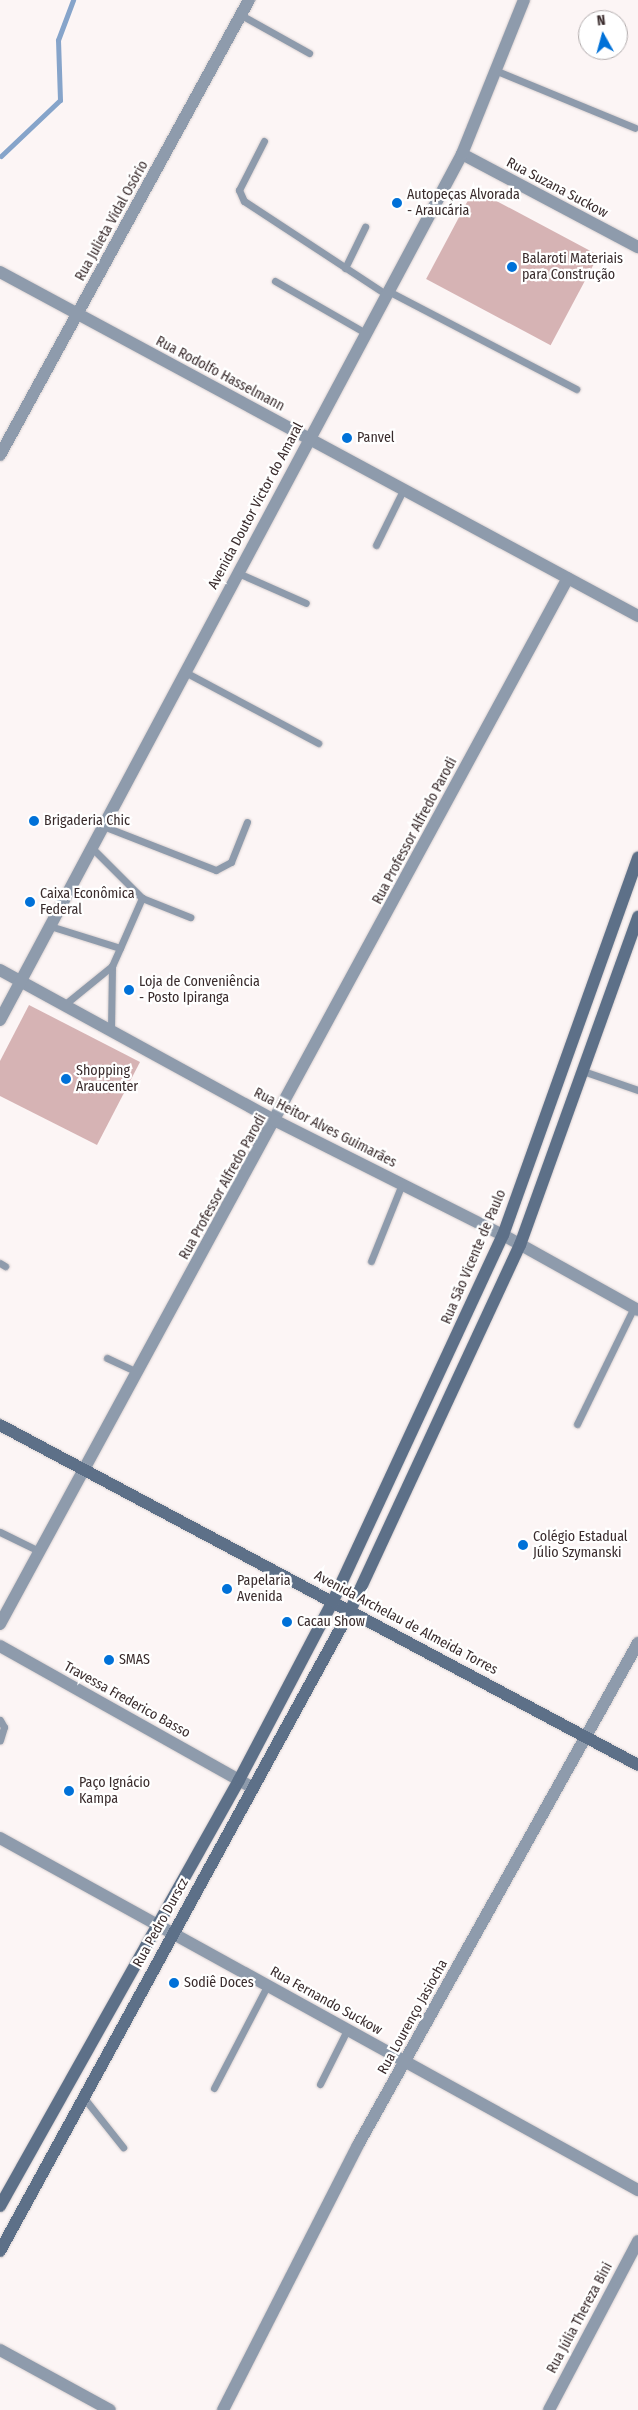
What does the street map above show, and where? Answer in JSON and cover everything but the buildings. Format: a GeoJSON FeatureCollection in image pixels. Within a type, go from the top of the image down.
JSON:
{"type":"FeatureCollection","features":[{"type":"Feature","properties":{"kind":"main road","name":"Rua São Vicente de Paulo"},"geometry":{"type":"LineString","coordinates":[[333,1602],[503,1235],[638,858]]}},
{"type":"Feature","properties":{"kind":"main road"},"geometry":{"type":"LineString","coordinates":[[350,1611],[520,1245],[638,917]]}},
{"type":"Feature","properties":{"kind":"main road","name":"Avenida Archelau de Almeida Torres"},"geometry":{"type":"LineString","coordinates":[[0,1425],[84,1467],[638,1765]]}},
{"type":"Feature","properties":{"kind":"main road","name":"Rua Pedro Durscz"},"geometry":{"type":"LineString","coordinates":[[0,2206],[239,1780],[333,1602]]}},
{"type":"Feature","properties":{"kind":"main road","name":"Rua Pedro Durscz"},"geometry":{"type":"LineString","coordinates":[[0,2251],[350,1611]]}},
{"type":"Feature","properties":{"kind":"street","name":"Rua Julieta Vidal Osório"},"geometry":{"type":"LineString","coordinates":[[0,455],[249,0]]}},
{"type":"Feature","properties":{"kind":"street","name":"Avenida Doutor Victor do Amaral"},"geometry":{"type":"LineString","coordinates":[[0,1020],[462,154],[524,0]]}},
{"type":"Feature","properties":{"kind":"street","name":"Rua Suzana Suckow"},"geometry":{"type":"LineString","coordinates":[[462,154],[638,247]]}},
{"type":"Feature","properties":{"kind":"street","name":"Rua Rodolfo Hasselmann"},"geometry":{"type":"LineString","coordinates":[[0,272],[404,488],[638,616]]}},
{"type":"Feature","properties":{"kind":"street","name":"Rua Professor Alfredo Parodi"},"geometry":{"type":"LineString","coordinates":[[0,1624],[84,1467],[276,1121],[568,578]]}},
{"type":"Feature","properties":{"kind":"street","name":"Rua Heitor Alves Guimarães"},"geometry":{"type":"LineString","coordinates":[[0,970],[276,1121],[503,1235],[636,1308]]}},
{"type":"Feature","properties":{"kind":"street","name":"Rua Lourenço Jasiocha"},"geometry":{"type":"LineString","coordinates":[[223,2410],[406,2062],[638,1643]]}},
{"type":"Feature","properties":{"kind":"street","name":"Travessa Frederico Basso"},"geometry":{"type":"LineString","coordinates":[[0,1646],[253,1788]]}},
{"type":"Feature","properties":{"kind":"street","name":"Rua Fernando Suckow"},"geometry":{"type":"LineString","coordinates":[[0,1838],[638,2190]]}},
{"type":"Feature","properties":{"kind":"street","name":"Rua Júlia Thereza Bini"},"geometry":{"type":"LineString","coordinates":[[549,2410],[638,2241]]}},
{"type":"Feature","properties":{"kind":"street"},"geometry":{"type":"LineString","coordinates":[[0,2350],[110,2410]]}},
{"type":"Feature","properties":{"kind":"lane"},"geometry":{"type":"LineString","coordinates":[[241,15],[309,53]]}},
{"type":"Feature","properties":{"kind":"lane"},"geometry":{"type":"LineString","coordinates":[[497,71],[636,128]]}},
{"type":"Feature","properties":{"kind":"lane"},"geometry":{"type":"LineString","coordinates":[[264,141],[240,196],[346,268],[389,294],[576,389]]}},
{"type":"Feature","properties":{"kind":"lane"},"geometry":{"type":"LineString","coordinates":[[346,268],[365,227]]}},
{"type":"Feature","properties":{"kind":"lane"},"geometry":{"type":"LineString","coordinates":[[275,281],[367,334]]}},
{"type":"Feature","properties":{"kind":"lane"},"geometry":{"type":"LineString","coordinates":[[376,545],[404,488]]}},
{"type":"Feature","properties":{"kind":"lane"},"geometry":{"type":"LineString","coordinates":[[238,573],[306,603]]}},
{"type":"Feature","properties":{"kind":"lane"},"geometry":{"type":"LineString","coordinates":[[185,672],[318,743]]}},
{"type":"Feature","properties":{"kind":"lane"},"geometry":{"type":"LineString","coordinates":[[103,826],[216,870],[231,862],[247,822]]}},
{"type":"Feature","properties":{"kind":"lane"},"geometry":{"type":"LineString","coordinates":[[92,848],[142,898],[190,917]]}},
{"type":"Feature","properties":{"kind":"lane"},"geometry":{"type":"LineString","coordinates":[[111,1030],[112,966],[142,898]]}},
{"type":"Feature","properties":{"kind":"lane"},"geometry":{"type":"LineString","coordinates":[[50,926],[120,948]]}},
{"type":"Feature","properties":{"kind":"lane"},"geometry":{"type":"LineString","coordinates":[[64,1005],[112,966]]}},
{"type":"Feature","properties":{"kind":"lane"},"geometry":{"type":"LineString","coordinates":[[583,1071],[638,1090]]}},
{"type":"Feature","properties":{"kind":"lane"},"geometry":{"type":"LineString","coordinates":[[371,1261],[402,1184]]}},
{"type":"Feature","properties":{"kind":"lane"},"geometry":{"type":"LineString","coordinates":[[577,1424],[636,1308]]}},
{"type":"Feature","properties":{"kind":"lane"},"geometry":{"type":"LineString","coordinates":[[106,1358],[137,1372]]}},
{"type":"Feature","properties":{"kind":"lane"},"geometry":{"type":"LineString","coordinates":[[0,1532],[39,1552]]}},
{"type":"Feature","properties":{"kind":"lane"},"geometry":{"type":"LineString","coordinates":[[0,1720],[4,1727],[0,1740]]}},
{"type":"Feature","properties":{"kind":"lane"},"geometry":{"type":"LineString","coordinates":[[214,2088],[267,1986]]}},
{"type":"Feature","properties":{"kind":"lane"},"geometry":{"type":"LineString","coordinates":[[320,2084],[347,2030]]}},
{"type":"Feature","properties":{"kind":"lane"},"geometry":{"type":"LineString","coordinates":[[84,2098],[123,2147]]}},
{"type":"Feature","properties":{"kind":"waterway"},"geometry":{"type":"LineString","coordinates":[[1,156],[60,100],[58,40],[73,0]]}},
{"type":"Feature","properties":{"kind":"place","name":"Autopeças Alvorada - Araucária"},"geometry":{"type":"Point","coordinates":[397,203]}},
{"type":"Feature","properties":{"kind":"place","name":"Balaroti Materiais para Construção"},"geometry":{"type":"Point","coordinates":[512,267]}},
{"type":"Feature","properties":{"kind":"place","name":"Panvel"},"geometry":{"type":"Point","coordinates":[347,438]}},
{"type":"Feature","properties":{"kind":"place","name":"Brigaderia Chic"},"geometry":{"type":"Point","coordinates":[34,821]}},
{"type":"Feature","properties":{"kind":"place","name":"Caixa Econômica Federal"},"geometry":{"type":"Point","coordinates":[30,902]}},
{"type":"Feature","properties":{"kind":"place","name":"Loja de Conveniência - Posto Ipiranga"},"geometry":{"type":"Point","coordinates":[129,990]}},
{"type":"Feature","properties":{"kind":"place","name":"Shopping Araucenter"},"geometry":{"type":"Point","coordinates":[66,1079]}},
{"type":"Feature","properties":{"kind":"place","name":"Colégio Estadual Júlio Szymanski"},"geometry":{"type":"Point","coordinates":[523,1545]}},
{"type":"Feature","properties":{"kind":"place","name":"Papelaria Avenida"},"geometry":{"type":"Point","coordinates":[227,1589]}},
{"type":"Feature","properties":{"kind":"place","name":"Cacau Show"},"geometry":{"type":"Point","coordinates":[287,1622]}},
{"type":"Feature","properties":{"kind":"place","name":"SMAS"},"geometry":{"type":"Point","coordinates":[109,1660]}},
{"type":"Feature","properties":{"kind":"place","name":"Paço Ignácio Kampa"},"geometry":{"type":"Point","coordinates":[69,1791]}},
{"type":"Feature","properties":{"kind":"place","name":"Sodiê Doces"},"geometry":{"type":"Point","coordinates":[174,1983]}}]}
